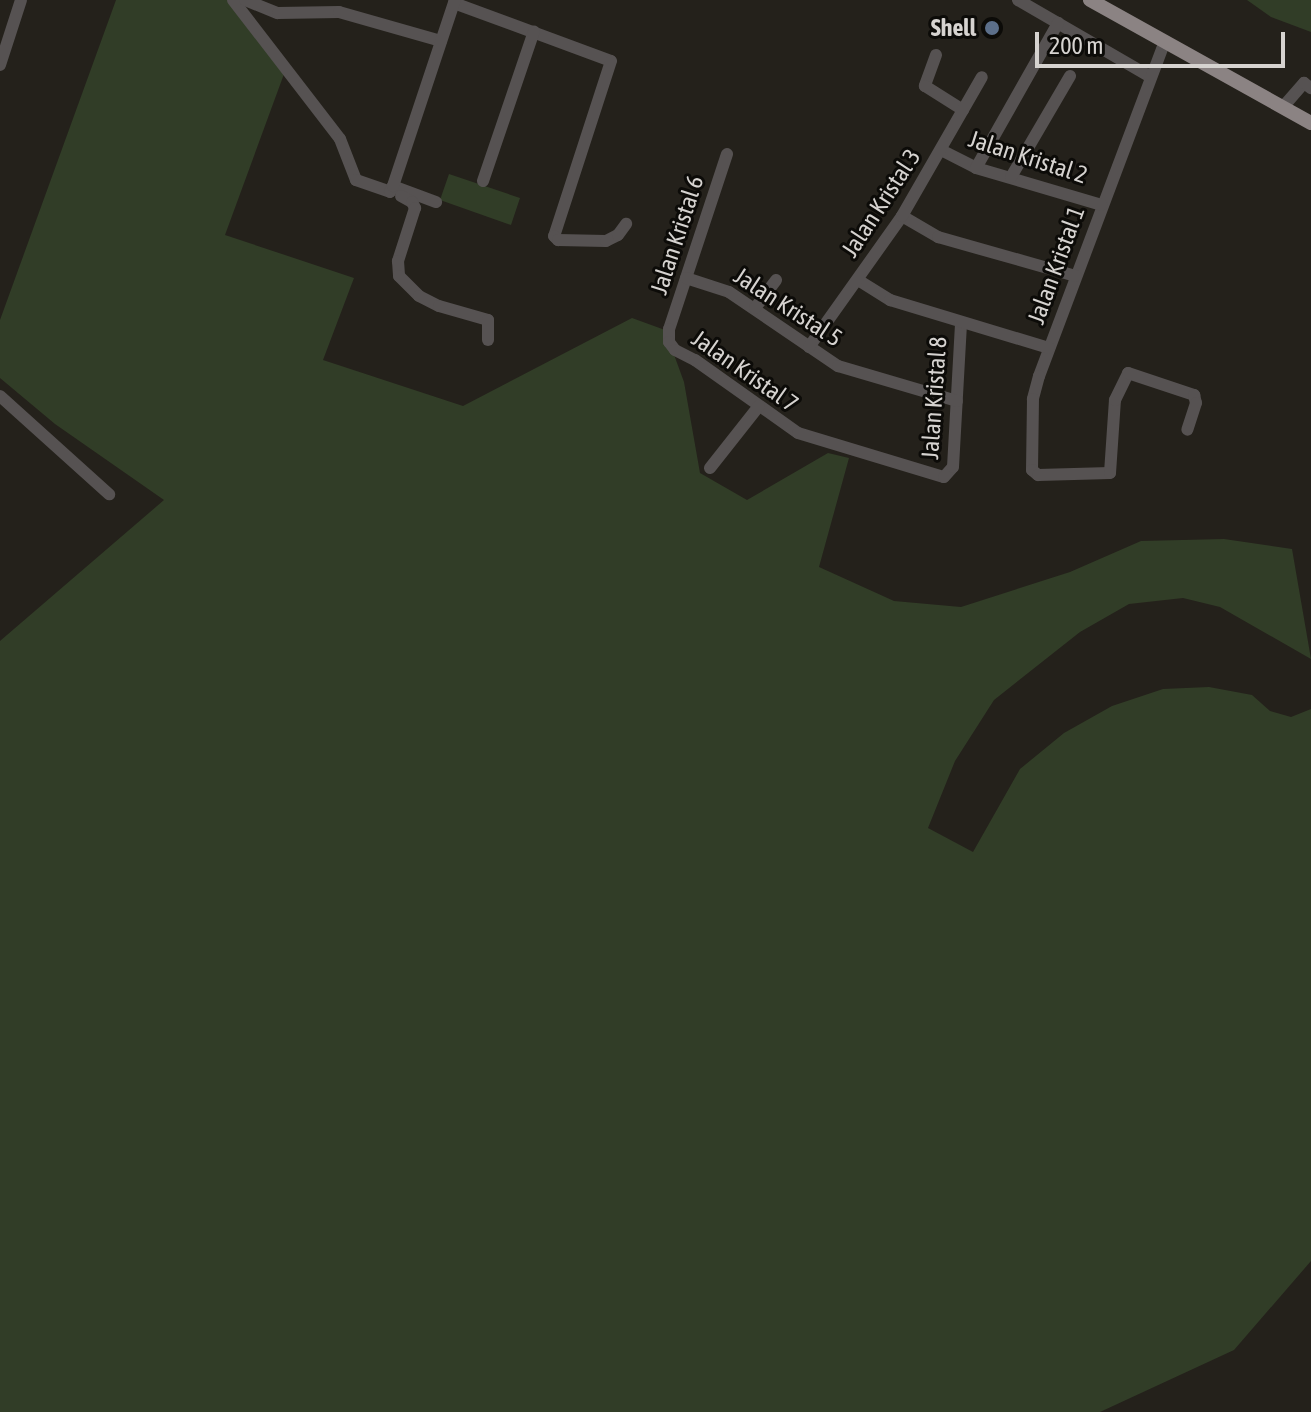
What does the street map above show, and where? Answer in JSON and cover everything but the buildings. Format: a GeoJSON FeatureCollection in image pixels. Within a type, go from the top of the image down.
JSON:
{"type":"FeatureCollection","features":[{"type":"Feature","properties":{"kind":"main road"},"geometry":{"type":"LineString","coordinates":[[1090,0],[1311,123]]}},
{"type":"Feature","properties":{"kind":"street"},"geometry":{"type":"LineString","coordinates":[[0,65],[21,0]]}},
{"type":"Feature","properties":{"kind":"street"},"geometry":{"type":"LineString","coordinates":[[233,0],[340,139],[356,180],[436,202]]}},
{"type":"Feature","properties":{"kind":"street"},"geometry":{"type":"LineString","coordinates":[[245,0],[278,13],[339,12],[441,41]]}},
{"type":"Feature","properties":{"kind":"street"},"geometry":{"type":"LineString","coordinates":[[1018,0],[1032,3],[1058,23],[1149,76]]}},
{"type":"Feature","properties":{"kind":"street"},"geometry":{"type":"LineString","coordinates":[[392,189],[455,1],[607,57],[612,68],[554,236],[558,240],[606,241],[618,235],[626,224]]}},
{"type":"Feature","properties":{"kind":"street"},"geometry":{"type":"LineString","coordinates":[[976,168],[1058,23]]}},
{"type":"Feature","properties":{"kind":"street"},"geometry":{"type":"LineString","coordinates":[[483,181],[534,31]]}},
{"type":"Feature","properties":{"kind":"street","name":"Jalan Kristal 1"},"geometry":{"type":"LineString","coordinates":[[1165,41],[1149,76],[1033,399],[1035,473],[1110,473],[1115,400],[1128,373],[1194,395],[1196,403],[1187,430]]}},
{"type":"Feature","properties":{"kind":"street"},"geometry":{"type":"LineString","coordinates":[[936,55],[925,86],[963,110]]}},
{"type":"Feature","properties":{"kind":"street"},"geometry":{"type":"LineString","coordinates":[[1011,177],[1070,76]]}},
{"type":"Feature","properties":{"kind":"street","name":"Jalan Kristal 3"},"geometry":{"type":"LineString","coordinates":[[809,347],[902,216],[982,77]]}},
{"type":"Feature","properties":{"kind":"street"},"geometry":{"type":"LineString","coordinates":[[1283,107],[1304,83],[1311,88]]}},
{"type":"Feature","properties":{"kind":"street","name":"Jalan Kristal 2"},"geometry":{"type":"LineString","coordinates":[[941,150],[976,168],[1102,205]]}},
{"type":"Feature","properties":{"kind":"street","name":"Jalan Kristal 6"},"geometry":{"type":"LineString","coordinates":[[669,329],[727,154]]}},
{"type":"Feature","properties":{"kind":"street"},"geometry":{"type":"LineString","coordinates":[[392,189],[412,202],[415,208],[398,261],[403,283],[439,306],[488,320],[488,340]]}},
{"type":"Feature","properties":{"kind":"street"},"geometry":{"type":"LineString","coordinates":[[902,216],[938,237],[1076,276]]}},
{"type":"Feature","properties":{"kind":"street","name":"Jalan Kristal 5"},"geometry":{"type":"LineString","coordinates":[[686,278],[729,292],[809,347],[856,373],[957,401]]}},
{"type":"Feature","properties":{"kind":"street"},"geometry":{"type":"LineString","coordinates":[[755,308],[776,280]]}},
{"type":"Feature","properties":{"kind":"street"},"geometry":{"type":"LineString","coordinates":[[858,280],[890,300],[1049,348]]}},
{"type":"Feature","properties":{"kind":"street","name":"Jalan Kristal 8"},"geometry":{"type":"LineString","coordinates":[[948,475],[953,467],[961,322]]}},
{"type":"Feature","properties":{"kind":"street","name":"Jalan Kristal 7"},"geometry":{"type":"LineString","coordinates":[[669,329],[669,342],[675,350],[695,360],[784,426],[811,439],[941,477],[948,475]]}},
{"type":"Feature","properties":{"kind":"street"},"geometry":{"type":"LineString","coordinates":[[0,396],[109,494]]}},
{"type":"Feature","properties":{"kind":"street"},"geometry":{"type":"LineString","coordinates":[[710,468],[759,406]]}},
{"type":"Feature","properties":{"kind":"green space"},"geometry":{"type":"Polygon","coordinates":[[[116,0],[227,0],[284,74],[225,235],[354,278],[323,360],[463,406],[632,318],[665,330],[684,382],[700,473],[747,500],[828,453],[849,458],[819,567],[894,601],[961,607],[1070,572],[1141,541],[1224,539],[1292,549],[1311,659],[1220,607],[1183,598],[1129,604],[1080,632],[994,700],[955,761],[928,828],[973,852],[1020,769],[1064,733],[1112,706],[1163,689],[1209,687],[1252,695],[1270,711],[1291,717],[1311,709],[1311,1261],[1234,1350],[1100,1412],[0,1412],[0,641],[164,500],[55,424],[0,378],[0,320],[116,0]]]}},
{"type":"Feature","properties":{"kind":"green space"},"geometry":{"type":"Polygon","coordinates":[[[1247,0],[1311,0],[1311,32],[1271,17],[1247,0]]]}},
{"type":"Feature","properties":{"kind":"green space"},"geometry":{"type":"Polygon","coordinates":[[[449,174],[520,198],[511,225],[440,200],[449,174]]]}},
{"type":"Feature","properties":{"kind":"place","name":"Shell"},"geometry":{"type":"Point","coordinates":[992,28]}}]}
